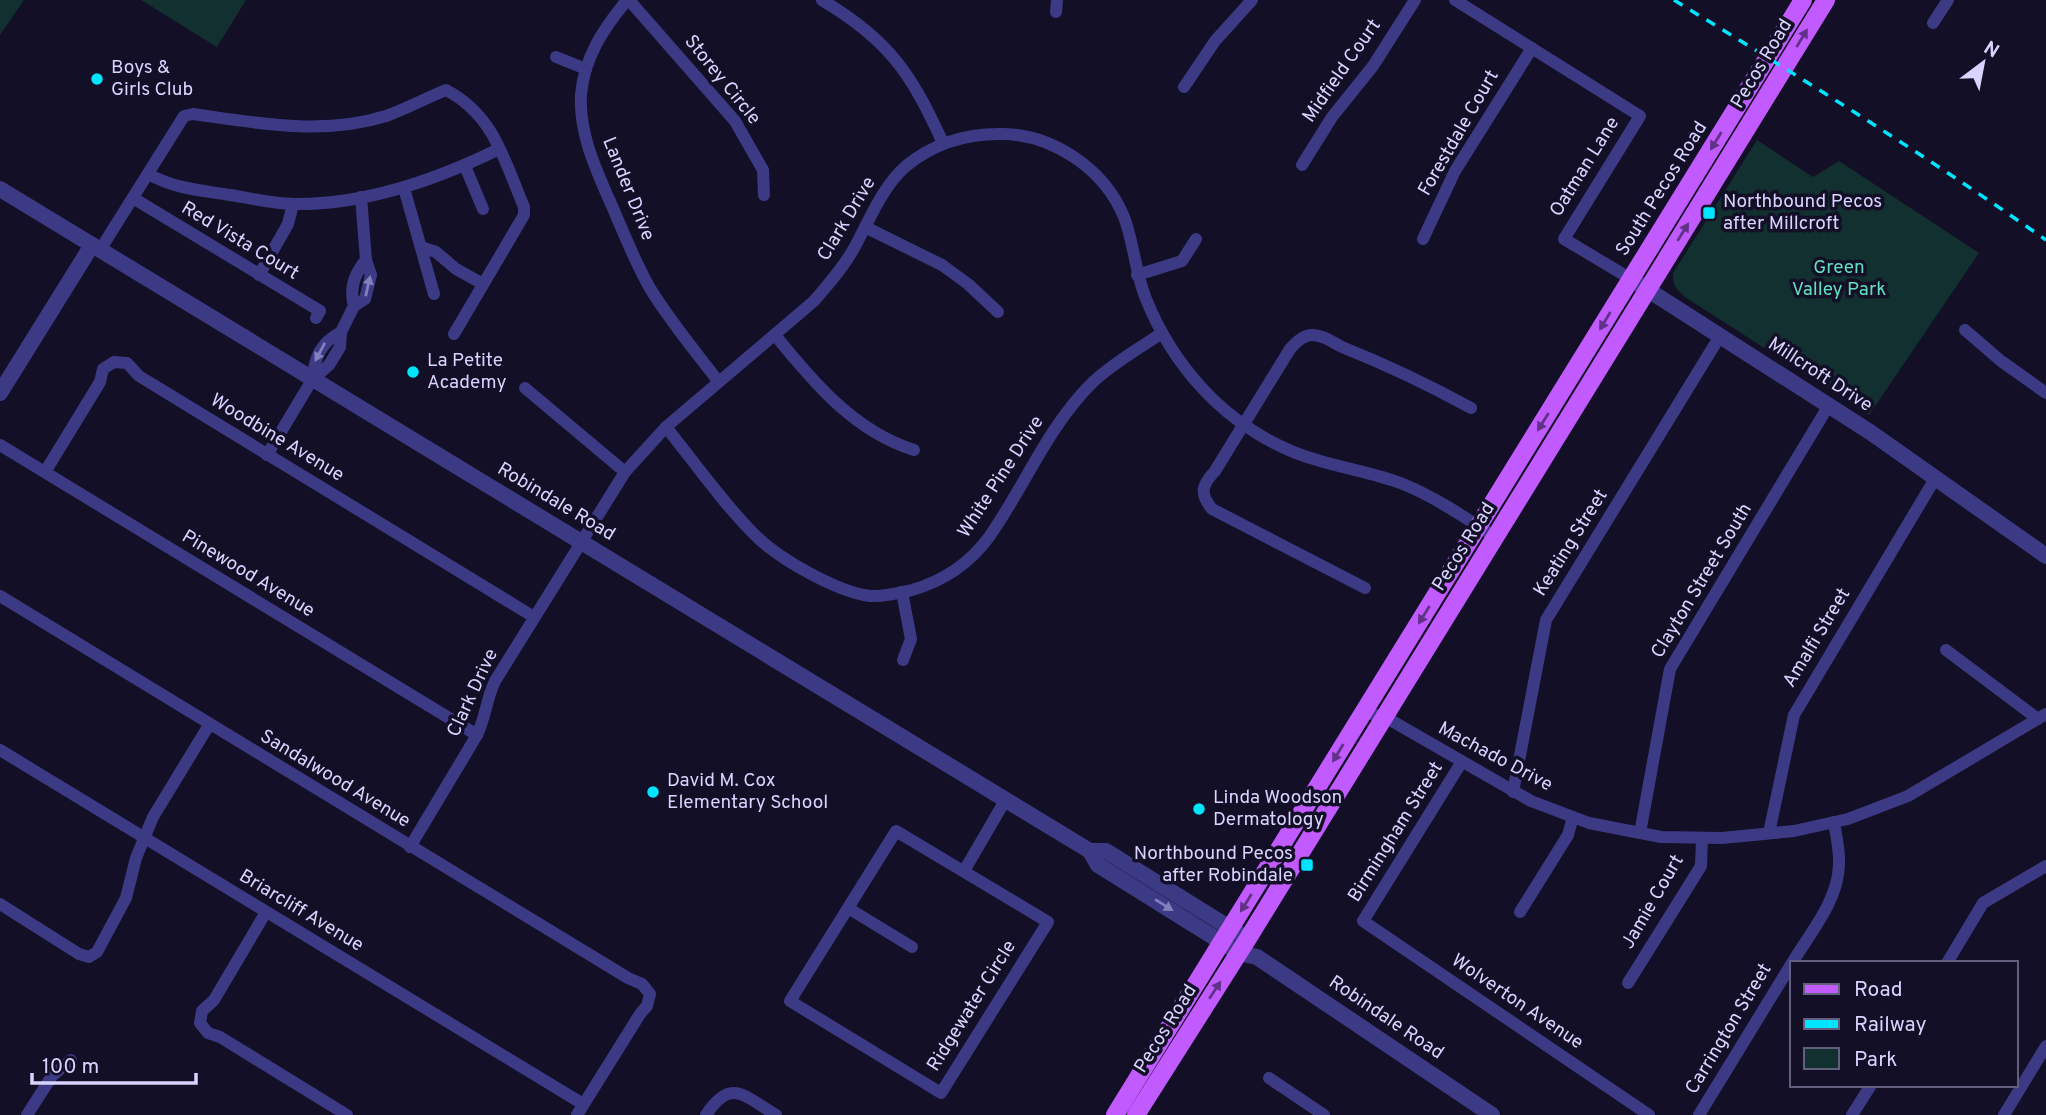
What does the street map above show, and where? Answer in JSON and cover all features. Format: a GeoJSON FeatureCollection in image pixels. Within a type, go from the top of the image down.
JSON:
{"type":"FeatureCollection","features":[{"type":"Feature","properties":{"kind":"main road","name":"South Pecos Road"},"geometry":{"type":"LineString","coordinates":[[1579,363],[1803,0]]}},
{"type":"Feature","properties":{"kind":"main road","name":"Pecos Road"},"geometry":{"type":"LineString","coordinates":[[1135,1115],[1248,950],[1385,717],[1826,0]]}},
{"type":"Feature","properties":{"kind":"main road","name":"Pecos Road"},"geometry":{"type":"LineString","coordinates":[[1115,1115],[1579,363]]}},
{"type":"Feature","properties":{"kind":"main road"},"geometry":{"type":"LineString","coordinates":[[1135,1115],[1137,1097],[1145,1080],[1140,1074]]}},
{"type":"Feature","properties":{"kind":"street","name":"Lander Drive"},"geometry":{"type":"LineString","coordinates":[[628,0],[607,24],[593,49],[581,94],[581,121],[594,165],[650,288],[676,328],[718,381]]}},
{"type":"Feature","properties":{"kind":"street","name":"Storey Circle"},"geometry":{"type":"LineString","coordinates":[[628,0],[735,121],[763,170],[764,194]]}},
{"type":"Feature","properties":{"kind":"street"},"geometry":{"type":"LineString","coordinates":[[822,0],[854,19],[877,38],[902,66],[925,103],[943,143]]}},
{"type":"Feature","properties":{"kind":"street"},"geometry":{"type":"LineString","coordinates":[[1184,87],[1215,41],[1252,0]]}},
{"type":"Feature","properties":{"kind":"street","name":"Midfield Court"},"geometry":{"type":"LineString","coordinates":[[1301,165],[1332,117],[1373,66],[1415,0]]}},
{"type":"Feature","properties":{"kind":"street"},"geometry":{"type":"LineString","coordinates":[[1455,0],[1532,48]]}},
{"type":"Feature","properties":{"kind":"street"},"geometry":{"type":"LineString","coordinates":[[1933,23],[1948,0]]}},
{"type":"Feature","properties":{"kind":"street","name":"Oatman Lane"},"geometry":{"type":"LineString","coordinates":[[1532,48],[1640,116],[1564,239]]}},
{"type":"Feature","properties":{"kind":"street","name":"Forestdale Court"},"geometry":{"type":"LineString","coordinates":[[1423,239],[1455,171],[1532,48]]}},
{"type":"Feature","properties":{"kind":"street"},"geometry":{"type":"LineString","coordinates":[[556,57],[586,69]]}},
{"type":"Feature","properties":{"kind":"street"},"geometry":{"type":"LineString","coordinates":[[0,393],[96,247],[134,198],[184,116],[193,114],[273,125],[335,127],[386,116],[446,90],[457,95],[487,123],[524,207],[524,215],[454,334]]}},
{"type":"Feature","properties":{"kind":"street","name":"Clark Drive"},"geometry":{"type":"LineString","coordinates":[[410,847],[477,735],[485,718],[495,681],[625,472],[666,427],[814,301],[851,253],[887,187],[906,166],[943,143],[978,134],[1012,134],[1045,141],[1075,157],[1100,179],[1124,218],[1137,275],[1162,333],[1202,388],[1267,440],[1315,460],[1364,470],[1405,485],[1495,537]]}},
{"type":"Feature","properties":{"kind":"street"},"geometry":{"type":"LineString","coordinates":[[148,174],[168,185],[293,204],[361,197],[404,188],[465,166],[499,149]]}},
{"type":"Feature","properties":{"kind":"street"},"geometry":{"type":"LineString","coordinates":[[465,166],[483,209]]}},
{"type":"Feature","properties":{"kind":"street"},"geometry":{"type":"LineString","coordinates":[[404,188],[434,293]]}},
{"type":"Feature","properties":{"kind":"street","name":"Robindale Road"},"geometry":{"type":"LineString","coordinates":[[0,189],[1090,851],[1106,851],[1492,1115]]}},
{"type":"Feature","properties":{"kind":"street"},"geometry":{"type":"LineString","coordinates":[[267,455],[312,380],[315,358],[327,339],[341,332],[354,306],[365,299],[371,275],[366,260],[361,197]]}},
{"type":"Feature","properties":{"kind":"street","name":"Red Vista Court"},"geometry":{"type":"LineString","coordinates":[[134,198],[320,312],[316,318]]}},
{"type":"Feature","properties":{"kind":"street"},"geometry":{"type":"LineString","coordinates":[[259,275],[288,224],[293,204]]}},
{"type":"Feature","properties":{"kind":"street"},"geometry":{"type":"LineString","coordinates":[[865,227],[942,265],[968,284],[998,312]]}},
{"type":"Feature","properties":{"kind":"street"},"geometry":{"type":"LineString","coordinates":[[1137,275],[1182,261],[1196,239]]}},
{"type":"Feature","properties":{"kind":"street","name":"Millcroft Drive"},"geometry":{"type":"LineString","coordinates":[[1564,239],[1829,405],[2046,556]]}},
{"type":"Feature","properties":{"kind":"street"},"geometry":{"type":"LineString","coordinates":[[421,247],[436,251],[456,269],[483,284]]}},
{"type":"Feature","properties":{"kind":"street"},"geometry":{"type":"LineString","coordinates":[[1965,330],[2001,361],[2046,393]]}},
{"type":"Feature","properties":{"kind":"street","name":"White Pine Drive"},"geometry":{"type":"LineString","coordinates":[[666,427],[754,535],[775,552],[839,589],[872,596],[902,592],[931,585],[973,556],[989,537],[1052,433],[1077,400],[1108,369],[1162,333]]}},
{"type":"Feature","properties":{"kind":"street"},"geometry":{"type":"LineString","coordinates":[[1365,588],[1212,509],[1204,499],[1204,482],[1214,471],[1290,349],[1309,334],[1325,337],[1400,370],[1471,408]]}},
{"type":"Feature","properties":{"kind":"street"},"geometry":{"type":"LineString","coordinates":[[775,335],[814,383],[841,409],[892,443],[914,450]]}},
{"type":"Feature","properties":{"kind":"street","name":"Keating Street"},"geometry":{"type":"LineString","coordinates":[[1513,792],[1546,620],[1720,336]]}},
{"type":"Feature","properties":{"kind":"street","name":"Woodbine Avenue"},"geometry":{"type":"LineString","coordinates":[[45,472],[100,382],[103,369],[114,362],[127,363],[139,376],[534,617]]}},
{"type":"Feature","properties":{"kind":"street"},"geometry":{"type":"LineString","coordinates":[[525,388],[625,472]]}},
{"type":"Feature","properties":{"kind":"street","name":"Clayton Street South"},"geometry":{"type":"LineString","coordinates":[[1640,833],[1670,669],[1829,405]]}},
{"type":"Feature","properties":{"kind":"street","name":"Pinewood Avenue"},"geometry":{"type":"LineString","coordinates":[[0,445],[477,735]]}},
{"type":"Feature","properties":{"kind":"street","name":"Amalfi Street"},"geometry":{"type":"LineString","coordinates":[[1769,833],[1794,715],[1936,477]]}},
{"type":"Feature","properties":{"kind":"street"},"geometry":{"type":"LineString","coordinates":[[902,592],[911,639],[903,660]]}},
{"type":"Feature","properties":{"kind":"street","name":"Sandalwood Avenue"},"geometry":{"type":"LineString","coordinates":[[0,596],[410,847],[642,984],[650,994],[647,1006],[580,1110]]}},
{"type":"Feature","properties":{"kind":"street"},"geometry":{"type":"LineString","coordinates":[[1946,650],[2042,716]]}},
{"type":"Feature","properties":{"kind":"street","name":"Machado Drive"},"geometry":{"type":"LineString","coordinates":[[1363,712],[1385,717],[1531,801],[1589,823],[1661,837],[1702,838],[1794,831],[1848,819],[1908,796],[2042,716]]}},
{"type":"Feature","properties":{"kind":"street"},"geometry":{"type":"LineString","coordinates":[[0,904],[79,954],[89,957],[97,952],[126,898],[144,837],[153,817],[209,725]]}},
{"type":"Feature","properties":{"kind":"street","name":"Briarcliff Avenue"},"geometry":{"type":"LineString","coordinates":[[0,750],[266,912],[580,1110]]}},
{"type":"Feature","properties":{"kind":"street","name":"Birmingham Street"},"geometry":{"type":"LineString","coordinates":[[1363,921],[1461,763]]}},
{"type":"Feature","properties":{"kind":"street"},"geometry":{"type":"LineString","coordinates":[[964,871],[1006,799]]}},
{"type":"Feature","properties":{"kind":"street"},"geometry":{"type":"LineString","coordinates":[[1520,912],[1567,835],[1573,817]]}},
{"type":"Feature","properties":{"kind":"street","name":"Carrington Street"},"geometry":{"type":"LineString","coordinates":[[1793,961],[1838,883],[1840,862],[1834,822]]}},
{"type":"Feature","properties":{"kind":"street","name":"Ridgewater Circle"},"geometry":{"type":"LineString","coordinates":[[896,831],[964,871],[1048,922],[940,1093],[790,1001],[896,831]]}},
{"type":"Feature","properties":{"kind":"street","name":"Jamie Court"},"geometry":{"type":"LineString","coordinates":[[1628,983],[1701,866],[1702,838]]}},
{"type":"Feature","properties":{"kind":"street"},"geometry":{"type":"LineString","coordinates":[[1948,961],[1983,903],[2046,866]]}},
{"type":"Feature","properties":{"kind":"street"},"geometry":{"type":"LineString","coordinates":[[848,908],[912,947]]}},
{"type":"Feature","properties":{"kind":"street"},"geometry":{"type":"LineString","coordinates":[[266,912],[214,1000],[202,1011],[200,1023],[208,1033],[220,1037],[347,1115]]}},
{"type":"Feature","properties":{"kind":"street","name":"Wolverton Avenue"},"geometry":{"type":"LineString","coordinates":[[1363,921],[1649,1115]]}},
{"type":"Feature","properties":{"kind":"street","name":"Carrington Street"},"geometry":{"type":"LineString","coordinates":[[1699,1115],[1790,966]]}},
{"type":"Feature","properties":{"kind":"street"},"geometry":{"type":"LineString","coordinates":[[2004,1115],[2046,1046]]}},
{"type":"Feature","properties":{"kind":"street"},"geometry":{"type":"LineString","coordinates":[[27,1115],[51,1076],[71,1060]]}},
{"type":"Feature","properties":{"kind":"street"},"geometry":{"type":"LineString","coordinates":[[1269,1078],[1324,1115]]}},
{"type":"Feature","properties":{"kind":"street"},"geometry":{"type":"LineString","coordinates":[[1852,1115],[1870,1087]]}},
{"type":"Feature","properties":{"kind":"street"},"geometry":{"type":"LineString","coordinates":[[706,1115],[718,1098],[729,1092],[742,1094],[776,1115]]}},
{"type":"Feature","properties":{"kind":"green space"},"geometry":{"type":"Polygon","coordinates":[[[0,0],[24,0],[0,35],[0,0]]]}},
{"type":"Feature","properties":{"kind":"green space"},"geometry":{"type":"Polygon","coordinates":[[[141,0],[246,0],[217,47],[141,0]]]}},
{"type":"Feature","properties":{"kind":"green space","name":"Green Valley Park"},"geometry":{"type":"Polygon","coordinates":[[[1757,140],[1813,177],[1839,161],[1979,253],[1869,415],[1688,299],[1675,285],[1673,273],[1757,140]]]}},
{"type":"Feature","properties":{"kind":"railway"},"geometry":{"type":"LineString","coordinates":[[1674,0],[1862,117],[2046,240]]}},
{"type":"Feature","properties":{"kind":"place","name":"Boys & Girls Club"},"geometry":{"type":"Point","coordinates":[97,79]}},
{"type":"Feature","properties":{"kind":"place","name":"Northbound Pecos after Millcroft"},"geometry":{"type":"Point","coordinates":[1709,213]}},
{"type":"Feature","properties":{"kind":"place","name":"La Petite Academy"},"geometry":{"type":"Point","coordinates":[413,372]}},
{"type":"Feature","properties":{"kind":"place","name":"David M. Cox Elementary School"},"geometry":{"type":"Point","coordinates":[653,792]}},
{"type":"Feature","properties":{"kind":"place","name":"Linda Woodson Dermatology"},"geometry":{"type":"Point","coordinates":[1199,809]}},
{"type":"Feature","properties":{"kind":"place","name":"Northbound Pecos after Robindale"},"geometry":{"type":"Point","coordinates":[1307,865]}}]}
